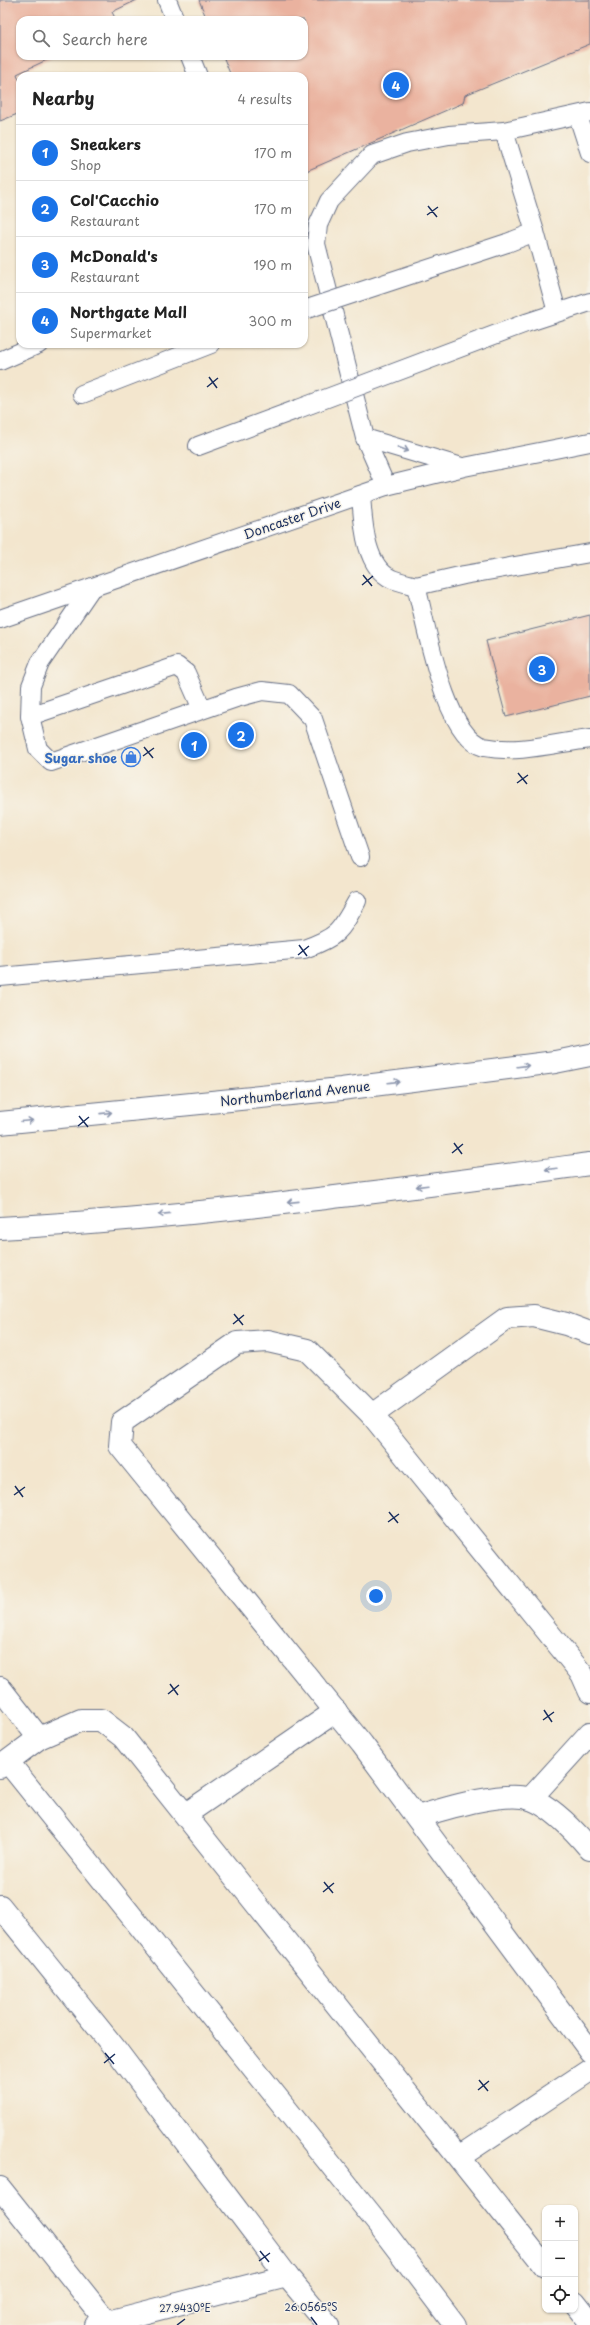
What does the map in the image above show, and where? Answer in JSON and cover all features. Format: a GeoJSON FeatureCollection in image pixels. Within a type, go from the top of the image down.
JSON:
{"type":"FeatureCollection","features":[{"type":"Feature","properties":{"kind":"street"},"geometry":{"type":"LineString","coordinates":[[555,1062],[590,1045]]}},
{"type":"Feature","properties":{"kind":"street","name":"Northumberland Avenue"},"geometry":{"type":"LineString","coordinates":[[0,1123],[341,1089],[555,1062],[590,1056]]}},
{"type":"Feature","properties":{"kind":"street"},"geometry":{"type":"LineString","coordinates":[[0,1228],[59,1225],[326,1199],[590,1164]]}},
{"type":"Feature","properties":{"kind":"street"},"geometry":{"type":"LineString","coordinates":[[372,1415],[507,1318],[534,1316],[566,1324],[590,1333]]}},
{"type":"Feature","properties":{"kind":"street"},"geometry":{"type":"LineString","coordinates":[[590,1692],[582,1674],[372,1415],[307,1350],[268,1341],[237,1343],[122,1422],[120,1446],[336,1711],[417,1817],[590,2051]]}},
{"type":"Feature","properties":{"kind":"street"},"geometry":{"type":"LineString","coordinates":[[0,1688],[39,1738]]}},
{"type":"Feature","properties":{"kind":"street"},"geometry":{"type":"LineString","coordinates":[[186,1814],[336,1711]]}},
{"type":"Feature","properties":{"kind":"street"},"geometry":{"type":"LineString","coordinates":[[455,2325],[380,2226],[4,1764],[39,1738],[81,1720],[101,1720],[123,1736],[542,2262]]}},
{"type":"Feature","properties":{"kind":"street"},"geometry":{"type":"LineString","coordinates":[[530,1799],[590,1733]]}},
{"type":"Feature","properties":{"kind":"street"},"geometry":{"type":"LineString","coordinates":[[417,1817],[467,1802],[512,1798],[530,1799],[545,1806],[578,1834],[590,1849]]}},
{"type":"Feature","properties":{"kind":"street"},"geometry":{"type":"LineString","coordinates":[[0,1906],[113,2046],[287,2276],[328,2325]]}},
{"type":"Feature","properties":{"kind":"street"},"geometry":{"type":"LineString","coordinates":[[458,2157],[590,2070]]}},
{"type":"Feature","properties":{"kind":"street"},"geometry":{"type":"LineString","coordinates":[[0,2188],[101,2324],[287,2276]]}},
{"type":"Feature","properties":{"kind":"street"},"geometry":{"type":"LineString","coordinates":[[578,2307],[590,2322]]}},
{"type":"Feature","properties":{"kind":"lane"},"geometry":{"type":"LineString","coordinates":[[167,0],[173,16]]}},
{"type":"Feature","properties":{"kind":"lane"},"geometry":{"type":"LineString","coordinates":[[192,60],[196,72]]}},
{"type":"Feature","properties":{"kind":"lane"},"geometry":{"type":"LineString","coordinates":[[386,486],[365,438],[311,223],[329,201],[372,155],[407,144],[449,135],[504,131],[584,114],[590,153]]}},
{"type":"Feature","properties":{"kind":"lane"},"geometry":{"type":"LineString","coordinates":[[504,131],[535,232],[557,312]]}},
{"type":"Feature","properties":{"kind":"lane"},"geometry":{"type":"LineString","coordinates":[[308,309],[507,243],[535,232]]}},
{"type":"Feature","properties":{"kind":"lane"},"geometry":{"type":"LineString","coordinates":[[198,446],[526,323],[590,302]]}},
{"type":"Feature","properties":{"kind":"lane"},"geometry":{"type":"LineString","coordinates":[[0,361],[30,348]]}},
{"type":"Feature","properties":{"kind":"lane"},"geometry":{"type":"LineString","coordinates":[[82,394],[201,348]]}},
{"type":"Feature","properties":{"kind":"lane"},"geometry":{"type":"LineString","coordinates":[[365,438],[464,468]]}},
{"type":"Feature","properties":{"kind":"lane","name":"Doncaster Drive"},"geometry":{"type":"LineString","coordinates":[[0,618],[386,486],[590,442]]}},
{"type":"Feature","properties":{"kind":"lane"},"geometry":{"type":"LineString","coordinates":[[361,495],[366,540],[374,562],[391,579],[416,586],[472,573],[590,553]]}},
{"type":"Feature","properties":{"kind":"lane"},"geometry":{"type":"LineString","coordinates":[[416,586],[444,696],[455,720],[465,735],[482,746],[508,750],[590,739]]}},
{"type":"Feature","properties":{"kind":"lane"},"geometry":{"type":"LineString","coordinates":[[92,587],[40,664],[31,686],[30,716],[38,749],[51,762],[202,709],[262,691],[289,694],[313,719],[360,857]]}},
{"type":"Feature","properties":{"kind":"lane"},"geometry":{"type":"LineString","coordinates":[[30,716],[177,666],[186,673],[202,709]]}},
{"type":"Feature","properties":{"kind":"lane"},"geometry":{"type":"LineString","coordinates":[[0,977],[304,949],[328,941],[343,926],[358,901]]}},
{"type":"Feature","properties":{"kind":"building"},"geometry":{"type":"Polygon","coordinates":[[[0,0],[137,0],[112,12],[114,16],[16,16],[16,60],[47,60],[21,72],[16,72],[16,115],[0,121],[0,0]]]}},
{"type":"Feature","properties":{"kind":"building"},"geometry":{"type":"Polygon","coordinates":[[[199,0],[590,0],[590,44],[465,95],[463,103],[308,170],[308,72],[229,72],[225,60],[308,60],[308,16],[205,16],[199,0]]]}},
{"type":"Feature","properties":{"kind":"building"},"geometry":{"type":"Polygon","coordinates":[[[590,615],[590,696],[506,717],[486,641],[590,615]]]}},
{"type":"Feature","properties":{"kind":"place","name":"Northgate Mall"},"geometry":{"type":"Point","coordinates":[396,85]}},
{"type":"Feature","properties":{"kind":"place","name":"McDonald's"},"geometry":{"type":"Point","coordinates":[542,669]}},
{"type":"Feature","properties":{"kind":"place","name":"Col'Cacchio"},"geometry":{"type":"Point","coordinates":[241,735]}},
{"type":"Feature","properties":{"kind":"place","name":"Sneakers"},"geometry":{"type":"Point","coordinates":[194,745]}},
{"type":"Feature","properties":{"kind":"place","name":"Sugar shoe"},"geometry":{"type":"Point","coordinates":[131,757]}}]}
